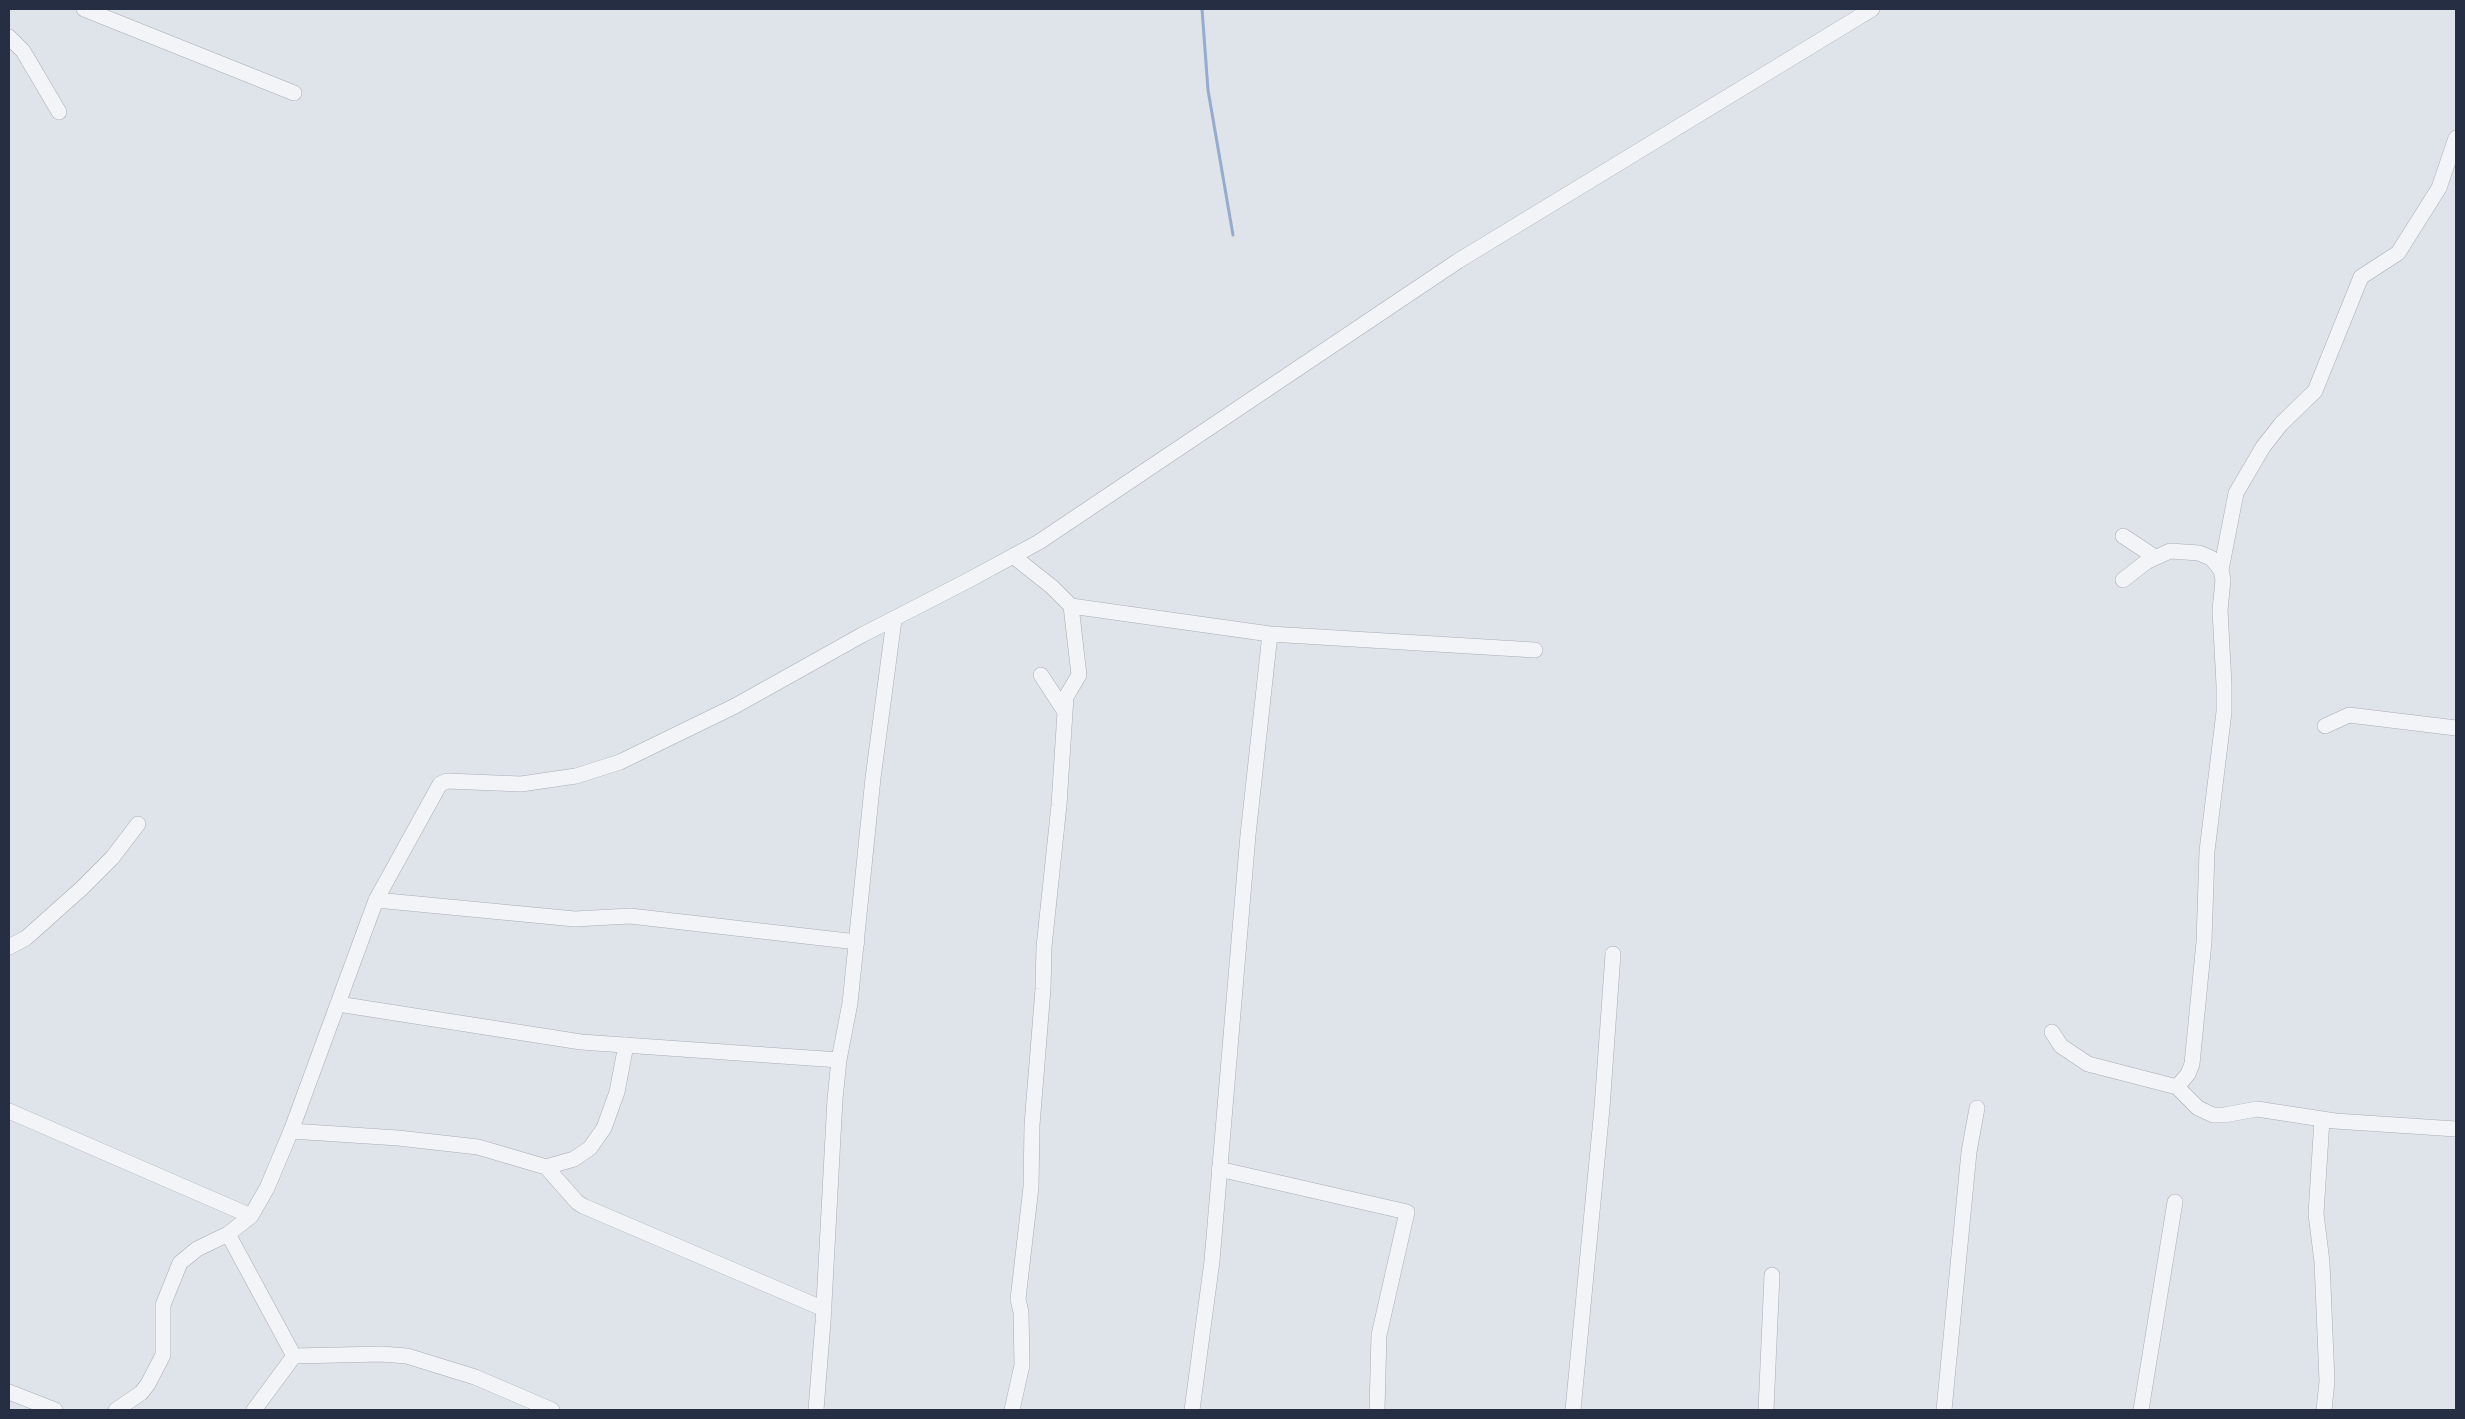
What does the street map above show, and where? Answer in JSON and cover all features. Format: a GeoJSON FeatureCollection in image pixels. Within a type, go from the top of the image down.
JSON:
{"type":"FeatureCollection","features":[{"type":"Feature","properties":{"kind":"street"},"geometry":{"type":"LineString","coordinates":[[84,9],[294,93]]}},
{"type":"Feature","properties":{"kind":"street"},"geometry":{"type":"LineString","coordinates":[[116,1410],[141,1393],[148,1384],[163,1355],[163,1305],[180,1264],[197,1249],[228,1234],[251,1216],[267,1188],[291,1131],[376,900],[440,784],[447,781],[521,784],[576,776],[620,762],[735,706],[862,635],[894,620],[1013,556],[1038,542],[1458,261],[1872,9]]}},
{"type":"Feature","properties":{"kind":"street"},"geometry":{"type":"LineString","coordinates":[[9,37],[28,58],[59,112]]}},
{"type":"Feature","properties":{"kind":"street"},"geometry":{"type":"LineString","coordinates":[[2177,1087],[2188,1074],[2192,1064],[2204,942],[2207,851],[2224,712],[2220,610],[2223,580],[2221,570],[2236,493],[2263,447],[2281,424],[2315,391],[2361,277],[2398,253],[2436,193],[2456,138]]}},
{"type":"Feature","properties":{"kind":"street"},"geometry":{"type":"LineString","coordinates":[[2123,536],[2155,556]]}},
{"type":"Feature","properties":{"kind":"street"},"geometry":{"type":"LineString","coordinates":[[2124,580],[2155,556],[2170,551],[2199,553],[2211,558],[2221,570]]}},
{"type":"Feature","properties":{"kind":"street"},"geometry":{"type":"LineString","coordinates":[[1013,556],[1071,606],[1270,634],[1535,650]]}},
{"type":"Feature","properties":{"kind":"street"},"geometry":{"type":"LineString","coordinates":[[1012,1410],[1022,1365],[1021,1312],[1018,1299],[1031,1187],[1032,1125],[1043,989],[1044,947],[1059,805],[1066,697],[1079,675],[1071,606]]}},
{"type":"Feature","properties":{"kind":"street"},"geometry":{"type":"LineString","coordinates":[[816,1410],[824,1309],[835,1099],[839,1060],[850,1003],[873,778],[894,620]]}},
{"type":"Feature","properties":{"kind":"street"},"geometry":{"type":"LineString","coordinates":[[1192,1410],[1212,1261],[1248,834],[1270,634]]}},
{"type":"Feature","properties":{"kind":"street"},"geometry":{"type":"LineString","coordinates":[[1041,675],[1065,712]]}},
{"type":"Feature","properties":{"kind":"street"},"geometry":{"type":"LineString","coordinates":[[2325,726],[2349,715],[2456,728]]}},
{"type":"Feature","properties":{"kind":"street"},"geometry":{"type":"LineString","coordinates":[[9,947],[26,938],[82,888],[112,858],[138,824]]}},
{"type":"Feature","properties":{"kind":"street"},"geometry":{"type":"LineString","coordinates":[[376,900],[575,919],[630,916],[857,942]]}},
{"type":"Feature","properties":{"kind":"street"},"geometry":{"type":"LineString","coordinates":[[1573,1410],[1602,1108],[1613,954]]}},
{"type":"Feature","properties":{"kind":"street"},"geometry":{"type":"LineString","coordinates":[[338,1004],[581,1042],[839,1060]]}},
{"type":"Feature","properties":{"kind":"street"},"geometry":{"type":"LineString","coordinates":[[2052,1032],[2061,1046],[2088,1064],[2177,1087],[2198,1108],[2213,1115],[2257,1109],[2322,1118],[2456,1130]]}},
{"type":"Feature","properties":{"kind":"street"},"geometry":{"type":"LineString","coordinates":[[546,1167],[574,1159],[590,1148],[595,1142],[604,1128],[617,1092],[626,1045]]}},
{"type":"Feature","properties":{"kind":"street"},"geometry":{"type":"LineString","coordinates":[[1944,1410],[1968,1152],[1977,1108]]}},
{"type":"Feature","properties":{"kind":"street"},"geometry":{"type":"LineString","coordinates":[[9,1111],[251,1216]]}},
{"type":"Feature","properties":{"kind":"street"},"geometry":{"type":"LineString","coordinates":[[2322,1118],[2316,1214],[2322,1262],[2327,1381],[2324,1410]]}},
{"type":"Feature","properties":{"kind":"street"},"geometry":{"type":"LineString","coordinates":[[291,1131],[398,1138],[478,1147],[546,1167],[577,1202],[583,1206],[824,1309]]}},
{"type":"Feature","properties":{"kind":"street"},"geometry":{"type":"LineString","coordinates":[[1220,1169],[1407,1212],[1379,1335],[1377,1410]]}},
{"type":"Feature","properties":{"kind":"street"},"geometry":{"type":"LineString","coordinates":[[2142,1410],[2175,1202]]}},
{"type":"Feature","properties":{"kind":"street"},"geometry":{"type":"LineString","coordinates":[[228,1234],[294,1356]]}},
{"type":"Feature","properties":{"kind":"street"},"geometry":{"type":"LineString","coordinates":[[1766,1410],[1772,1275]]}},
{"type":"Feature","properties":{"kind":"street"},"geometry":{"type":"LineString","coordinates":[[294,1356],[381,1354],[407,1356],[475,1377],[546,1409]]}},
{"type":"Feature","properties":{"kind":"street"},"geometry":{"type":"LineString","coordinates":[[254,1410],[294,1356]]}},
{"type":"Feature","properties":{"kind":"street"},"geometry":{"type":"LineString","coordinates":[[9,1392],[55,1410]]}},
{"type":"Feature","properties":{"kind":"waterway"},"geometry":{"type":"LineString","coordinates":[[1202,9],[1208,90],[1233,235]]}}]}
